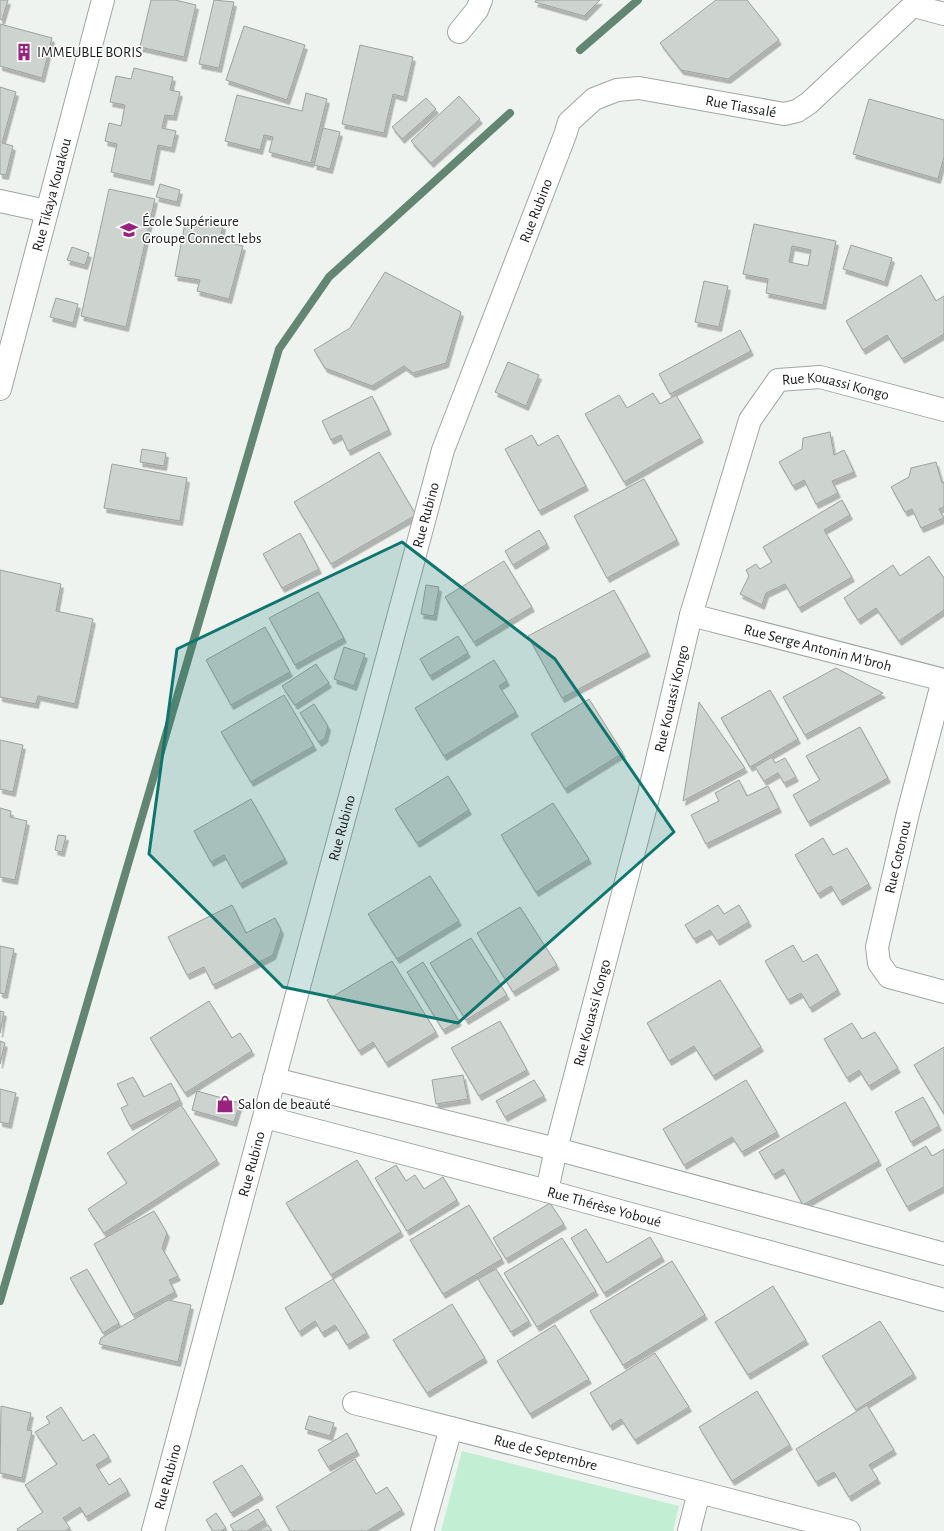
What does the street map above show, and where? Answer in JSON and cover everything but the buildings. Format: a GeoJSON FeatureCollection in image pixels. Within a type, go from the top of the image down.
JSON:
{"type":"FeatureCollection","features":[{"type":"Feature","properties":{"kind":"street","name":"Rue Tikaya Kouakou"},"geometry":{"type":"LineString","coordinates":[[0,389],[103,0]]}},
{"type":"Feature","properties":{"kind":"street"},"geometry":{"type":"LineString","coordinates":[[459,32],[477,10],[481,0]]}},
{"type":"Feature","properties":{"kind":"street"},"geometry":{"type":"LineString","coordinates":[[916,3],[944,14]]}},
{"type":"Feature","properties":{"kind":"street","name":"Rue Tiassalé"},"geometry":{"type":"LineString","coordinates":[[565,135],[569,122],[594,99],[617,90],[639,88],[784,114],[797,111],[824,90],[916,3]]}},
{"type":"Feature","properties":{"kind":"street","name":"Rue Rubino"},"geometry":{"type":"LineString","coordinates":[[153,1531],[443,450],[565,135]]}},
{"type":"Feature","properties":{"kind":"street"},"geometry":{"type":"LineString","coordinates":[[0,201],[46,212]]}},
{"type":"Feature","properties":{"kind":"street","name":"Rue Kouassi Kongo"},"geometry":{"type":"LineString","coordinates":[[547,1191],[556,1149],[649,794],[691,615],[750,420],[778,380],[820,377],[944,410]]}},
{"type":"Feature","properties":{"kind":"street","name":"Rue Serge Antonin M'broh"},"geometry":{"type":"LineString","coordinates":[[691,615],[944,680]]}},
{"type":"Feature","properties":{"kind":"street","name":"Rue Cotonou"},"geometry":{"type":"LineString","coordinates":[[944,680],[908,813],[877,947],[879,963],[889,978],[944,992]]}},
{"type":"Feature","properties":{"kind":"street"},"geometry":{"type":"LineString","coordinates":[[274,1078],[556,1149],[944,1254]]}},
{"type":"Feature","properties":{"kind":"street","name":"Rue Thérèse Yoboué"},"geometry":{"type":"LineString","coordinates":[[265,1116],[547,1191],[944,1300]]}},
{"type":"Feature","properties":{"kind":"street","name":"Rue de Septembre"},"geometry":{"type":"LineString","coordinates":[[354,1403],[849,1530]]}},
{"type":"Feature","properties":{"kind":"street"},"geometry":{"type":"LineString","coordinates":[[422,1531],[451,1428]]}},
{"type":"Feature","properties":{"kind":"street"},"geometry":{"type":"LineString","coordinates":[[689,1531],[699,1492]]}},
{"type":"Feature","properties":{"kind":"highlighted area"},"geometry":{"type":"Polygon","coordinates":[[[402,542],[555,659],[674,832],[458,1023],[283,987],[149,854],[177,649],[402,542]]]}},
{"type":"Feature","properties":{"kind":"green space"},"geometry":{"type":"Polygon","coordinates":[[[462,1451],[679,1506],[673,1531],[441,1531],[462,1451]]]}},
{"type":"Feature","properties":{"kind":"waterway"},"geometry":{"type":"LineString","coordinates":[[580,50],[638,0]]}},
{"type":"Feature","properties":{"kind":"waterway"},"geometry":{"type":"LineString","coordinates":[[0,1301],[279,349],[329,277],[510,113]]}},
{"type":"Feature","properties":{"kind":"place","name":"IMMEUBLE BORIS"},"geometry":{"type":"Point","coordinates":[24,52]}},
{"type":"Feature","properties":{"kind":"place","name":"École Supérieure Groupe Connect Iebs"},"geometry":{"type":"Point","coordinates":[129,230]}},
{"type":"Feature","properties":{"kind":"place","name":"Salon de beauté"},"geometry":{"type":"Point","coordinates":[225,1104]}}]}
